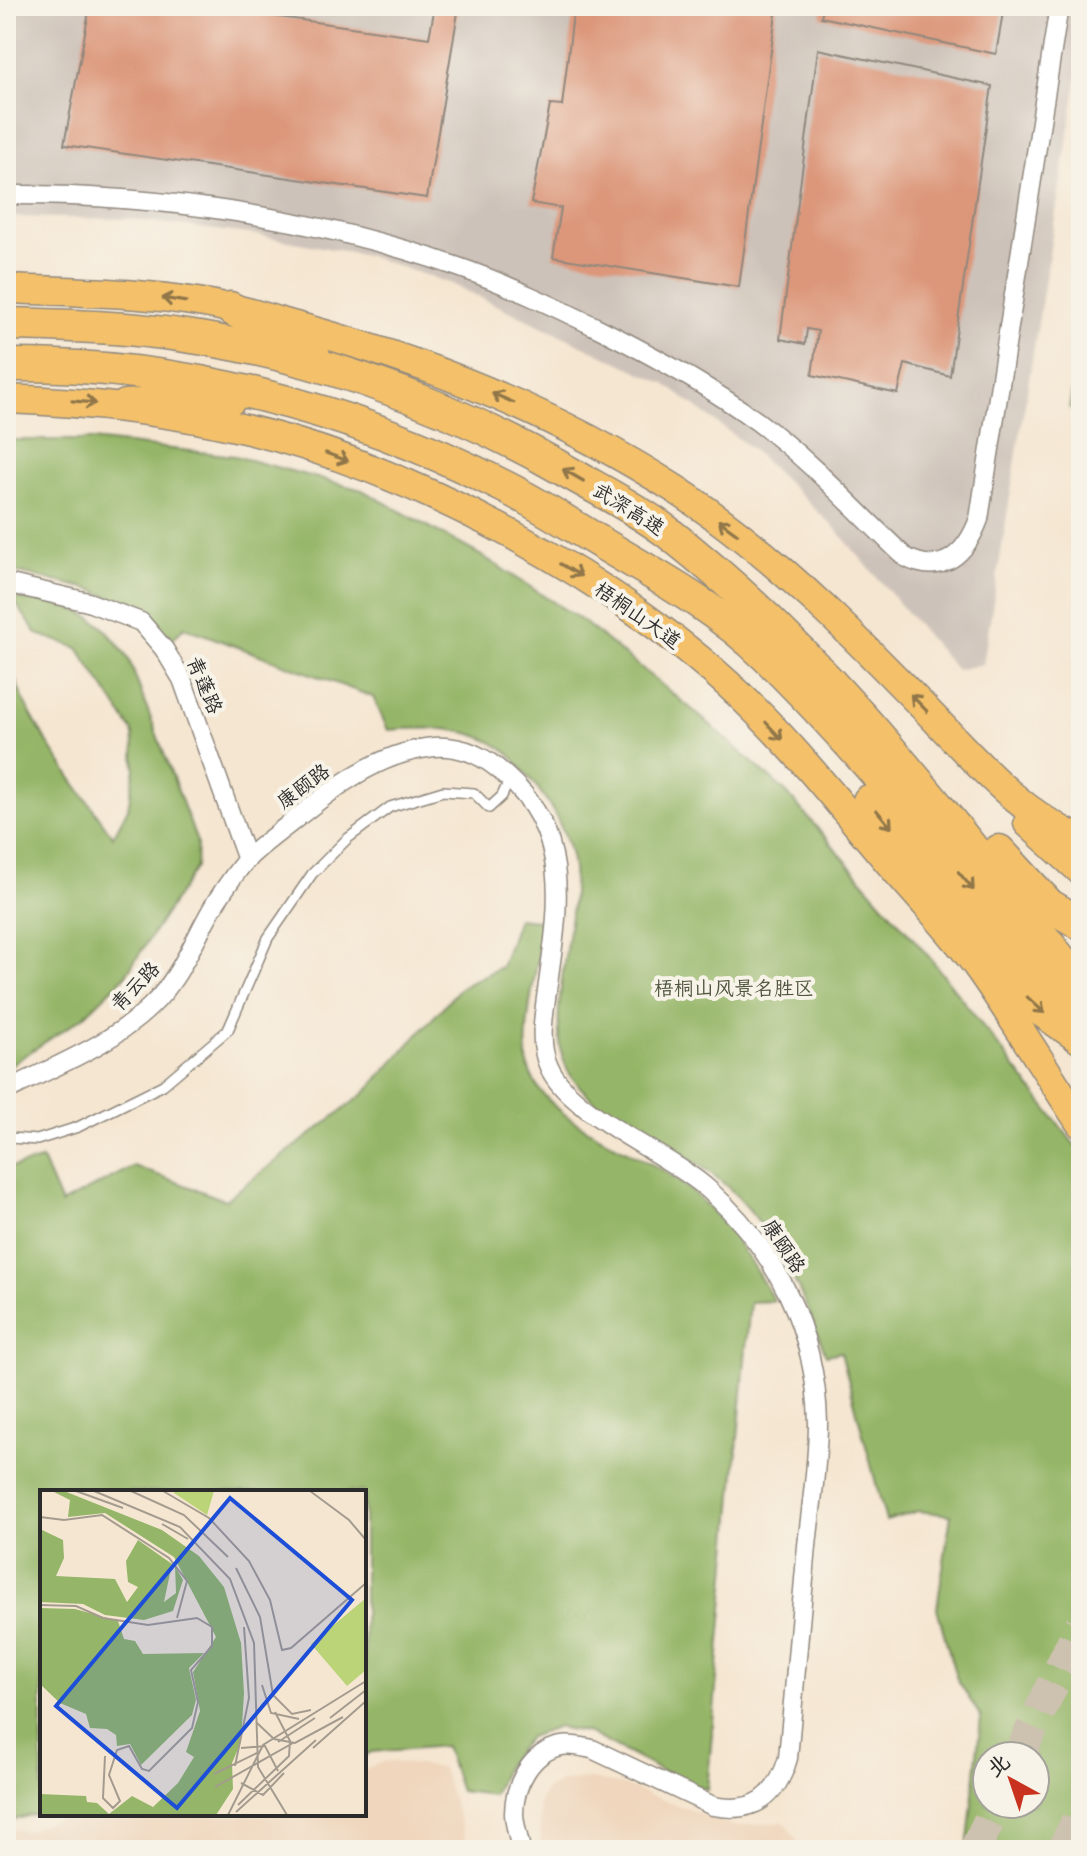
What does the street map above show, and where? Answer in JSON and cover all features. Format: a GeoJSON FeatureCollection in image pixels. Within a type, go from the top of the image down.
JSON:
{"type":"FeatureCollection","features":[{"type":"Feature","properties":{"kind":"highway"},"geometry":{"type":"LineString","coordinates":[[230,308],[366,380]]}},
{"type":"Feature","properties":{"kind":"highway","name":"武深高速"},"geometry":{"type":"LineString","coordinates":[[6,324],[138,330],[212,340],[366,380],[425,401],[532,452],[664,530],[776,646],[887,748],[1081,985]]}},
{"type":"Feature","properties":{"kind":"highway","name":"武深高速"},"geometry":{"type":"LineString","coordinates":[[6,365],[51,365],[195,380],[266,396],[352,423],[435,454],[502,485],[684,590],[729,624],[776,646],[858,755],[1081,1019]]}},
{"type":"Feature","properties":{"kind":"highway"},"geometry":{"type":"LineString","coordinates":[[126,406],[266,396]]}},
{"type":"Feature","properties":{"kind":"highway"},"geometry":{"type":"LineString","coordinates":[[664,530],[763,593],[874,705],[1028,884],[1049,905],[1081,924]]}},
{"type":"Feature","properties":{"kind":"highway"},"geometry":{"type":"LineString","coordinates":[[585,534],[695,617],[762,680],[893,829],[998,964],[1041,1010],[1081,1038]]}},
{"type":"Feature","properties":{"kind":"main road"},"geometry":{"type":"LineString","coordinates":[[6,289],[142,295],[230,308],[342,339],[442,373],[529,409],[676,490],[744,538],[826,611],[1012,797],[1061,831],[1081,840]]}},
{"type":"Feature","properties":{"kind":"main road","name":"梧桐山大道"},"geometry":{"type":"LineString","coordinates":[[6,399],[126,406],[238,427],[334,455],[418,489],[496,527],[632,608],[752,706],[803,762],[978,967],[1081,1124]]}},
{"type":"Feature","properties":{"kind":"main road"},"geometry":{"type":"LineString","coordinates":[[973,759],[1044,840],[1081,871]]}},
{"type":"Feature","properties":{"kind":"street"},"geometry":{"type":"LineString","coordinates":[[6,195],[68,194],[282,219],[376,241],[460,268],[565,312],[656,357],[714,391],[799,456],[905,557],[919,565],[938,565],[956,556],[971,541],[979,519],[1059,6]]}},
{"type":"Feature","properties":{"kind":"street","name":"青蓬路"},"geometry":{"type":"LineString","coordinates":[[6,583],[88,602],[141,622],[164,649],[182,679],[247,860]]}},
{"type":"Feature","properties":{"kind":"street","name":"康颐路"},"geometry":{"type":"LineString","coordinates":[[247,860],[355,773],[399,755],[421,749],[453,747],[474,753],[510,778],[547,832],[557,870],[557,916],[543,1020],[544,1055],[550,1070],[571,1095],[591,1112],[699,1181],[730,1209],[751,1233],[785,1286],[799,1316],[814,1370],[818,1428],[788,1758],[783,1776],[764,1800],[746,1807],[728,1809],[713,1806],[592,1749],[559,1746],[538,1758],[522,1778],[514,1815],[521,1850]]}},
{"type":"Feature","properties":{"kind":"street","name":"青云路"},"geometry":{"type":"LineString","coordinates":[[6,1091],[92,1049],[128,1026],[153,1004],[171,985],[215,904],[247,860]]}},
{"type":"Feature","properties":{"kind":"lane"},"geometry":{"type":"LineString","coordinates":[[6,1135],[37,1140],[50,1136],[78,1127],[163,1085],[228,1030],[268,938],[312,874],[347,839],[390,807],[443,791],[474,793],[489,808],[502,796],[510,778]]}},
{"type":"Feature","properties":{"kind":"shaded area"},"geometry":{"type":"Polygon","coordinates":[[[6,6],[1081,6],[1081,56],[983,664],[956,670],[834,527],[752,449],[665,384],[449,283],[365,255],[256,235],[130,219],[6,217],[6,6]]]}},
{"type":"Feature","properties":{"kind":"shaded area"},"geometry":{"type":"Polygon","coordinates":[[[386,1761],[442,1768],[469,1850],[6,1850],[6,1829],[28,1831],[63,1816],[366,1816],[366,1768],[386,1761]]]}},
{"type":"Feature","properties":{"kind":"shaded area"},"geometry":{"type":"Polygon","coordinates":[[[591,1779],[626,1786],[733,1826],[784,1822],[804,1850],[541,1850],[539,1803],[545,1790],[563,1781],[591,1779]]]}},
{"type":"Feature","properties":{"kind":"green space"},"geometry":{"type":"Polygon","coordinates":[[[1081,339],[1081,410],[1069,408],[1081,339]]]}},
{"type":"Feature","properties":{"kind":"green space","name":"梧桐山风景名胜区"},"geometry":{"type":"Polygon","coordinates":[[[6,440],[92,440],[235,456],[362,490],[484,557],[584,622],[694,711],[786,792],[930,958],[1081,1153],[1081,1850],[967,1850],[971,1812],[971,1820],[1051,1820],[1051,1740],[979,1740],[981,1717],[956,1677],[937,1608],[951,1515],[918,1511],[886,1521],[841,1352],[826,1355],[794,1280],[767,1233],[732,1191],[711,1173],[601,1106],[572,1077],[563,1057],[559,1006],[573,893],[573,869],[563,832],[537,787],[509,754],[482,738],[452,730],[388,730],[373,697],[184,627],[164,649],[129,607],[94,590],[6,570],[6,440]]]}},
{"type":"Feature","properties":{"kind":"green space"},"geometry":{"type":"Polygon","coordinates":[[[12,598],[50,603],[80,612],[105,629],[117,643],[129,660],[197,842],[196,867],[125,976],[83,1017],[6,1068],[6,646],[22,697],[49,746],[113,837],[128,808],[135,768],[133,732],[78,648],[37,634],[12,598]]]}},
{"type":"Feature","properties":{"kind":"green space"},"geometry":{"type":"Polygon","coordinates":[[[518,918],[545,921],[526,1041],[530,1072],[540,1090],[572,1120],[687,1187],[730,1232],[774,1301],[750,1302],[707,1790],[660,1770],[589,1733],[558,1727],[529,1737],[507,1764],[493,1795],[460,1791],[445,1746],[371,1752],[366,1756],[366,1490],[40,1490],[40,1813],[6,1822],[6,1166],[42,1160],[61,1204],[134,1166],[225,1200],[365,1093],[461,987],[501,967],[518,918]]]}},
{"type":"Feature","properties":{"kind":"building"},"geometry":{"type":"Polygon","coordinates":[[[90,6],[201,6],[429,38],[435,6],[459,6],[427,198],[64,145],[90,6]]]}},
{"type":"Feature","properties":{"kind":"building"},"geometry":{"type":"Polygon","coordinates":[[[574,6],[777,6],[739,287],[553,257],[561,208],[531,203],[550,105],[562,106],[574,6]]]}},
{"type":"Feature","properties":{"kind":"building"},"geometry":{"type":"Polygon","coordinates":[[[823,6],[1004,6],[996,54],[821,17],[823,6]]]}},
{"type":"Feature","properties":{"kind":"building"},"geometry":{"type":"Polygon","coordinates":[[[818,49],[992,86],[950,376],[905,364],[898,394],[812,375],[818,331],[807,329],[805,344],[780,339],[818,49]]]}},
{"type":"Feature","properties":{"kind":"tunnel"},"geometry":{"type":"LineString","coordinates":[[1027,1740],[1081,1624]]}},
{"type":"Feature","properties":{"kind":"tunnel"},"geometry":{"type":"LineString","coordinates":[[1063,1850],[1081,1812]]}},
{"type":"Feature","properties":{"kind":"tunnel"},"geometry":{"type":"LineString","coordinates":[[975,1850],[989,1820]]}}]}
